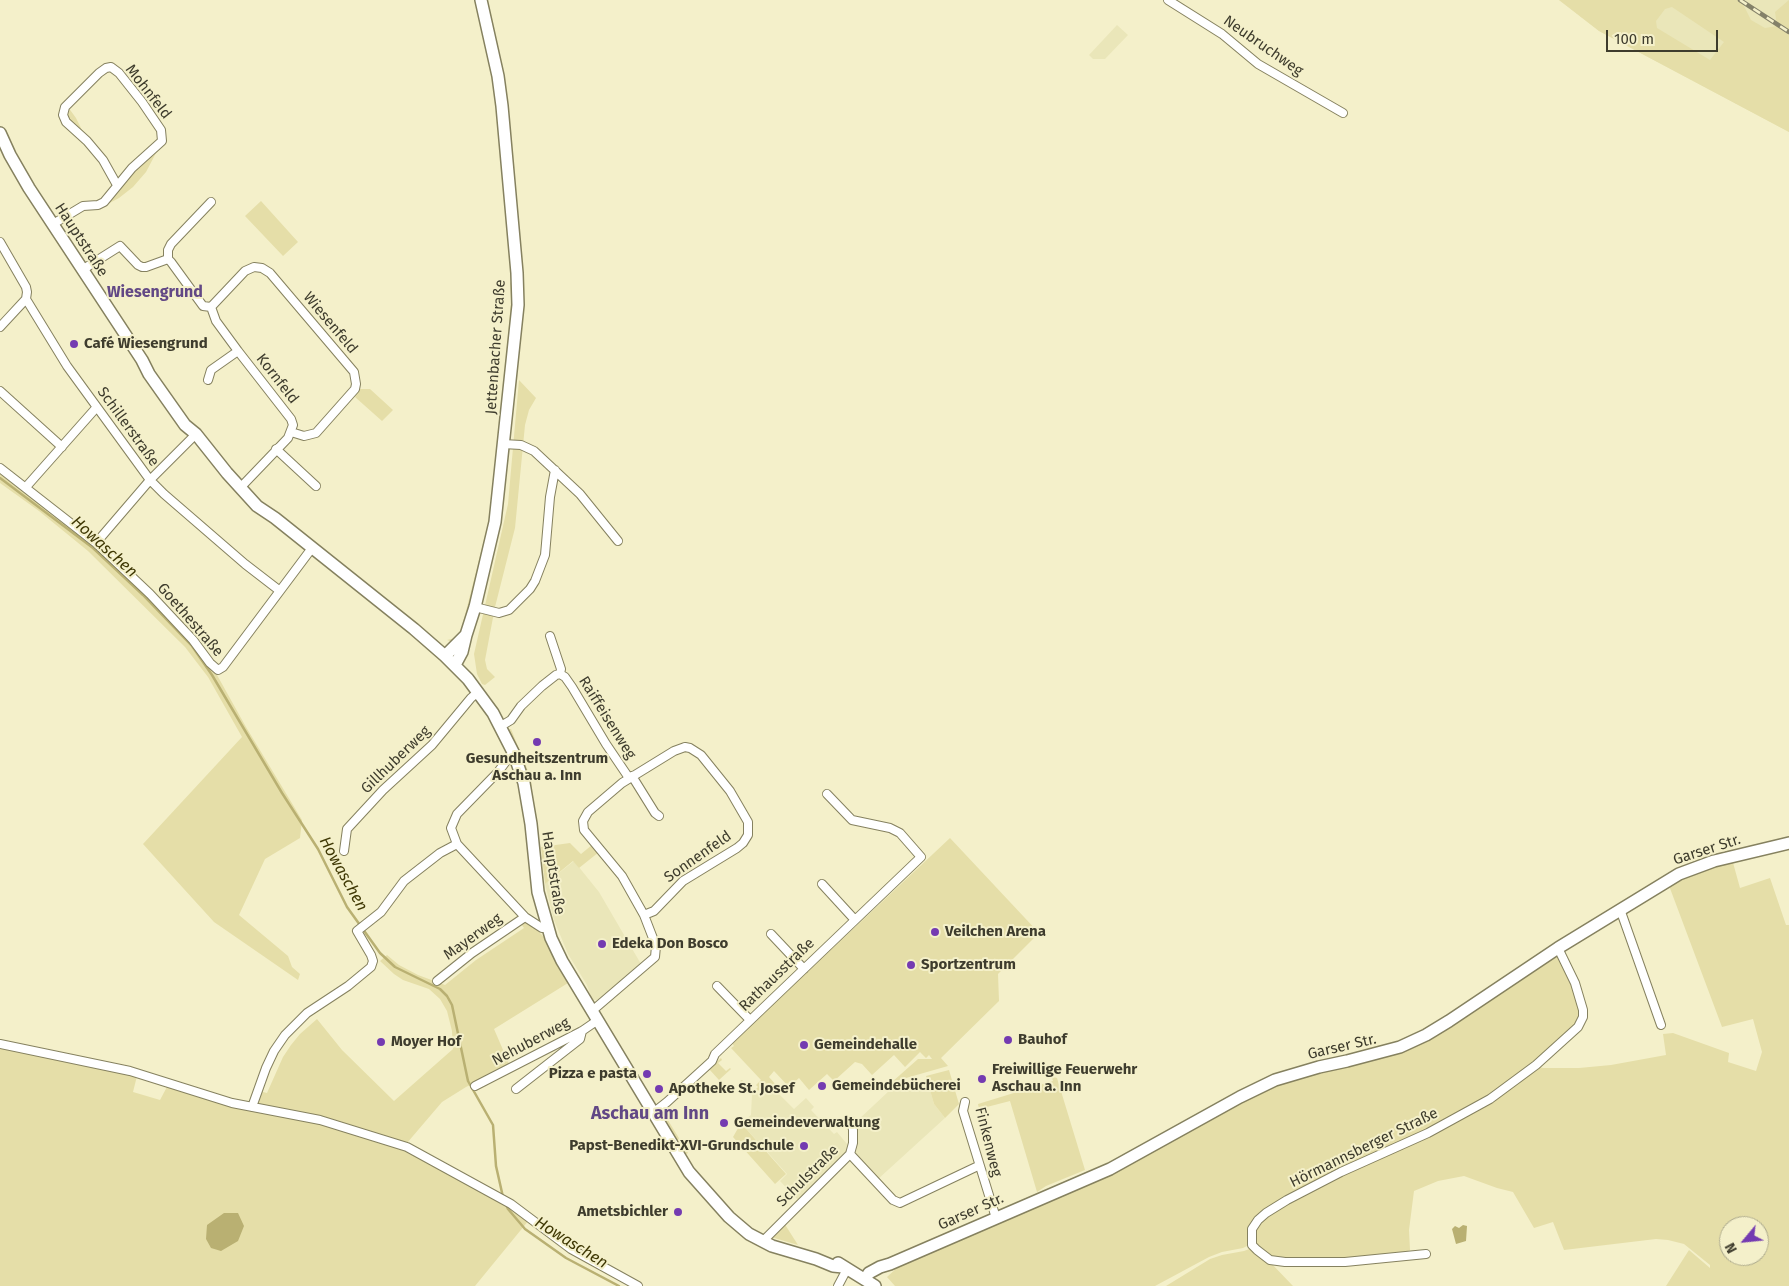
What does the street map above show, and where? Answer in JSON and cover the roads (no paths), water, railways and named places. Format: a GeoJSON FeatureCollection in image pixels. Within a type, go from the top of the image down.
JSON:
{"type":"FeatureCollection","features":[{"type":"Feature","properties":{"kind":"main road","name":"Jettenbacher Straße"},"geometry":{"type":"LineString","coordinates":[[455,665],[462,652],[475,607],[495,522],[501,480],[518,305],[502,106],[498,76],[481,0]]}},
{"type":"Feature","properties":{"kind":"main road","name":"Hauptstraße"},"geometry":{"type":"LineString","coordinates":[[0,133],[16,166],[142,360],[149,374],[185,425],[196,434],[241,488],[256,497],[275,518],[414,629],[455,665],[478,692],[501,726],[514,754],[526,793],[538,892],[547,928],[562,961],[689,1172],[736,1225],[762,1242],[816,1258],[833,1266],[845,1268],[873,1284]]}},
{"type":"Feature","properties":{"kind":"main road","name":"Jettenbacher Straße"},"geometry":{"type":"LineString","coordinates":[[445,656],[466,635]]}},
{"type":"Feature","properties":{"kind":"main road","name":"Garser Str."},"geometry":{"type":"LineString","coordinates":[[873,1284],[873,1270],[1110,1169],[1274,1080],[1319,1067],[1393,1050],[1426,1035],[1620,909],[1659,885],[1694,867],[1745,852],[1789,843]]}},
{"type":"Feature","properties":{"kind":"street","name":"Neubruchweg"},"geometry":{"type":"LineString","coordinates":[[1168,0],[1222,34],[1258,64],[1343,113]]}},
{"type":"Feature","properties":{"kind":"street","name":"Mohnfeld"},"geometry":{"type":"LineString","coordinates":[[53,224],[83,206],[101,204],[132,168],[162,142],[163,135],[142,102],[119,73],[111,67],[99,73],[69,102],[65,107],[63,115],[66,122],[102,160],[117,184]]}},
{"type":"Feature","properties":{"kind":"street"},"geometry":{"type":"LineString","coordinates":[[82,270],[120,246],[142,267],[168,260],[168,250],[171,244],[211,202]]}},
{"type":"Feature","properties":{"kind":"street","name":"Schillerstraße"},"geometry":{"type":"LineString","coordinates":[[0,242],[26,287],[26,299],[67,366],[150,480],[245,564],[280,591]]}},
{"type":"Feature","properties":{"kind":"street","name":"Kornfeld"},"geometry":{"type":"LineString","coordinates":[[168,260],[203,306],[210,307],[216,321],[291,419],[293,425],[291,432]]}},
{"type":"Feature","properties":{"kind":"street","name":"Wiesenfeld"},"geometry":{"type":"LineString","coordinates":[[210,307],[249,268],[257,267],[266,270],[354,372],[356,384],[350,396],[316,433],[304,436],[291,432]]}},
{"type":"Feature","properties":{"kind":"street"},"geometry":{"type":"LineString","coordinates":[[283,289],[291,283]]}},
{"type":"Feature","properties":{"kind":"street"},"geometry":{"type":"LineString","coordinates":[[0,327],[26,299]]}},
{"type":"Feature","properties":{"kind":"street","name":"Kornfeld"},"geometry":{"type":"LineString","coordinates":[[208,380],[211,370],[238,351]]}},
{"type":"Feature","properties":{"kind":"street"},"geometry":{"type":"LineString","coordinates":[[0,391],[62,448]]}},
{"type":"Feature","properties":{"kind":"street"},"geometry":{"type":"LineString","coordinates":[[26,487],[96,408]]}},
{"type":"Feature","properties":{"kind":"street"},"geometry":{"type":"LineString","coordinates":[[241,488],[288,438],[291,432]]}},
{"type":"Feature","properties":{"kind":"street"},"geometry":{"type":"LineString","coordinates":[[96,543],[150,480],[196,434]]}},
{"type":"Feature","properties":{"kind":"street"},"geometry":{"type":"LineString","coordinates":[[503,444],[527,447],[555,470],[580,494],[618,540]]}},
{"type":"Feature","properties":{"kind":"street"},"geometry":{"type":"LineString","coordinates":[[276,449],[316,486]]}},
{"type":"Feature","properties":{"kind":"street","name":"Goethestraße"},"geometry":{"type":"LineString","coordinates":[[0,468],[96,543],[156,600],[218,670],[223,667],[280,591]]}},
{"type":"Feature","properties":{"kind":"street"},"geometry":{"type":"LineString","coordinates":[[475,607],[499,613],[509,610],[530,589],[535,581],[545,555],[550,497],[555,470]]}},
{"type":"Feature","properties":{"kind":"street"},"geometry":{"type":"LineString","coordinates":[[280,591],[312,548]]}},
{"type":"Feature","properties":{"kind":"street","name":"Raiffeisenweg"},"geometry":{"type":"LineString","coordinates":[[550,636],[561,670],[560,674]]}},
{"type":"Feature","properties":{"kind":"street","name":"Raiffeisenweg"},"geometry":{"type":"LineString","coordinates":[[501,726],[511,720],[521,706],[542,686],[560,674]]}},
{"type":"Feature","properties":{"kind":"street","name":"Raiffeisenweg"},"geometry":{"type":"LineString","coordinates":[[560,674],[568,680],[606,744],[631,777]]}},
{"type":"Feature","properties":{"kind":"street","name":"Gillhuberweg"},"geometry":{"type":"LineString","coordinates":[[344,851],[347,830],[383,790],[432,745],[478,692]]}},
{"type":"Feature","properties":{"kind":"street","name":"Sonnenfeld"},"geometry":{"type":"LineString","coordinates":[[595,1016],[655,956],[656,946],[644,915],[622,876],[584,830],[583,821],[588,812],[631,777],[674,751],[685,747],[690,748],[701,755],[738,804],[749,827],[748,835],[743,843],[683,881],[654,911],[644,915]]}},
{"type":"Feature","properties":{"kind":"street"},"geometry":{"type":"LineString","coordinates":[[514,754],[510,756],[498,772],[457,814],[451,828],[456,844],[526,917],[542,928],[547,928]]}},
{"type":"Feature","properties":{"kind":"street"},"geometry":{"type":"LineString","coordinates":[[631,777],[659,816]]}},
{"type":"Feature","properties":{"kind":"street","name":"Rathausstraße"},"geometry":{"type":"LineString","coordinates":[[653,1113],[712,1061],[714,1054],[921,857],[900,833],[890,828],[852,820],[827,794]]}},
{"type":"Feature","properties":{"kind":"street"},"geometry":{"type":"LineString","coordinates":[[252,1107],[266,1068],[274,1051],[285,1035],[307,1014],[348,986],[371,967],[373,960],[357,931],[381,912],[404,881],[440,853],[456,844]]}},
{"type":"Feature","properties":{"kind":"street"},"geometry":{"type":"LineString","coordinates":[[822,884],[855,920]]}},
{"type":"Feature","properties":{"kind":"street"},"geometry":{"type":"LineString","coordinates":[[1620,909],[1661,1025]]}},
{"type":"Feature","properties":{"kind":"street","name":"Mayerweg"},"geometry":{"type":"LineString","coordinates":[[437,981],[472,953],[526,917]]}},
{"type":"Feature","properties":{"kind":"street"},"geometry":{"type":"LineString","coordinates":[[771,934],[804,969]]}},
{"type":"Feature","properties":{"kind":"street","name":"Hörmannsberger Straße"},"geometry":{"type":"LineString","coordinates":[[1426,1254],[1345,1262],[1285,1262],[1270,1260],[1252,1245],[1252,1229],[1266,1213],[1287,1200],[1341,1172],[1428,1133],[1490,1099],[1536,1065],[1578,1026],[1583,1017],[1584,1010],[1575,983],[1558,948]]}},
{"type":"Feature","properties":{"kind":"street"},"geometry":{"type":"LineString","coordinates":[[717,986],[750,1020]]}},
{"type":"Feature","properties":{"kind":"street","name":"Nehuberweg"},"geometry":{"type":"LineString","coordinates":[[476,1086],[582,1031],[595,1016]]}},
{"type":"Feature","properties":{"kind":"street"},"geometry":{"type":"LineString","coordinates":[[516,1088],[580,1038],[582,1031]]}},
{"type":"Feature","properties":{"kind":"street"},"geometry":{"type":"LineString","coordinates":[[0,1044],[130,1071],[232,1103],[320,1120],[407,1148],[511,1204],[570,1249],[638,1286]]}},
{"type":"Feature","properties":{"kind":"street","name":"Finkenweg"},"geometry":{"type":"LineString","coordinates":[[965,1102],[963,1111],[978,1166],[996,1218]]}},
{"type":"Feature","properties":{"kind":"street","name":"Schulstraße"},"geometry":{"type":"LineString","coordinates":[[762,1242],[850,1154],[853,1143],[851,1121]]}},
{"type":"Feature","properties":{"kind":"street"},"geometry":{"type":"LineString","coordinates":[[850,1154],[893,1200],[900,1203],[978,1166]]}},
{"type":"Feature","properties":{"kind":"street"},"geometry":{"type":"LineString","coordinates":[[838,1286],[845,1268]]}},
{"type":"Feature","properties":{"kind":"waterway","name":"Howaschen"},"geometry":{"type":"LineString","coordinates":[[0,478],[93,548],[143,595],[192,646],[212,675],[282,793],[318,849],[347,907],[380,953],[395,967],[440,989],[447,996],[452,1005],[468,1081],[493,1125],[496,1166],[503,1197]]}},
{"type":"Feature","properties":{"kind":"waterway","name":"Howaschen"},"geometry":{"type":"LineString","coordinates":[[506,1204],[525,1229],[566,1258],[619,1286]]}},
{"type":"Feature","properties":{"kind":"railway"},"geometry":{"type":"LineString","coordinates":[[1740,0],[1789,32]]}},
{"type":"Feature","properties":{"kind":"place","name":"Café Wiesengrund"},"geometry":{"type":"Point","coordinates":[74,344]}},
{"type":"Feature","properties":{"kind":"place","name":"Gesundheitszentrum Aschau a. Inn"},"geometry":{"type":"Point","coordinates":[537,742]}},
{"type":"Feature","properties":{"kind":"place","name":"Veilchen Arena"},"geometry":{"type":"Point","coordinates":[935,932]}},
{"type":"Feature","properties":{"kind":"place","name":"Edeka Don Bosco"},"geometry":{"type":"Point","coordinates":[602,944]}},
{"type":"Feature","properties":{"kind":"place","name":"Sportzentrum"},"geometry":{"type":"Point","coordinates":[911,965]}},
{"type":"Feature","properties":{"kind":"place","name":"Bauhof"},"geometry":{"type":"Point","coordinates":[1008,1040]}},
{"type":"Feature","properties":{"kind":"place","name":"Moyer Hof"},"geometry":{"type":"Point","coordinates":[381,1042]}},
{"type":"Feature","properties":{"kind":"place","name":"Gemeindehalle"},"geometry":{"type":"Point","coordinates":[804,1045]}},
{"type":"Feature","properties":{"kind":"place","name":"Pizza e pasta"},"geometry":{"type":"Point","coordinates":[647,1074]}},
{"type":"Feature","properties":{"kind":"place","name":"Freiwillige Feuerwehr Aschau a. Inn"},"geometry":{"type":"Point","coordinates":[982,1079]}},
{"type":"Feature","properties":{"kind":"place","name":"Gemeindebücherei"},"geometry":{"type":"Point","coordinates":[822,1086]}},
{"type":"Feature","properties":{"kind":"place","name":"Apotheke St. Josef"},"geometry":{"type":"Point","coordinates":[659,1089]}},
{"type":"Feature","properties":{"kind":"place","name":"Gemeindeverwaltung"},"geometry":{"type":"Point","coordinates":[724,1123]}},
{"type":"Feature","properties":{"kind":"place","name":"Papst-Benedikt-XVI-Grundschule"},"geometry":{"type":"Point","coordinates":[804,1146]}},
{"type":"Feature","properties":{"kind":"place","name":"Ametsbichler"},"geometry":{"type":"Point","coordinates":[678,1212]}},
{"type":"Feature","properties":{"kind":"district","name":"Wiesengrund"},"geometry":{"type":"Point","coordinates":[155,293]}},
{"type":"Feature","properties":{"kind":"district","name":"Aschau am Inn"},"geometry":{"type":"Point","coordinates":[650,1114]}}]}
